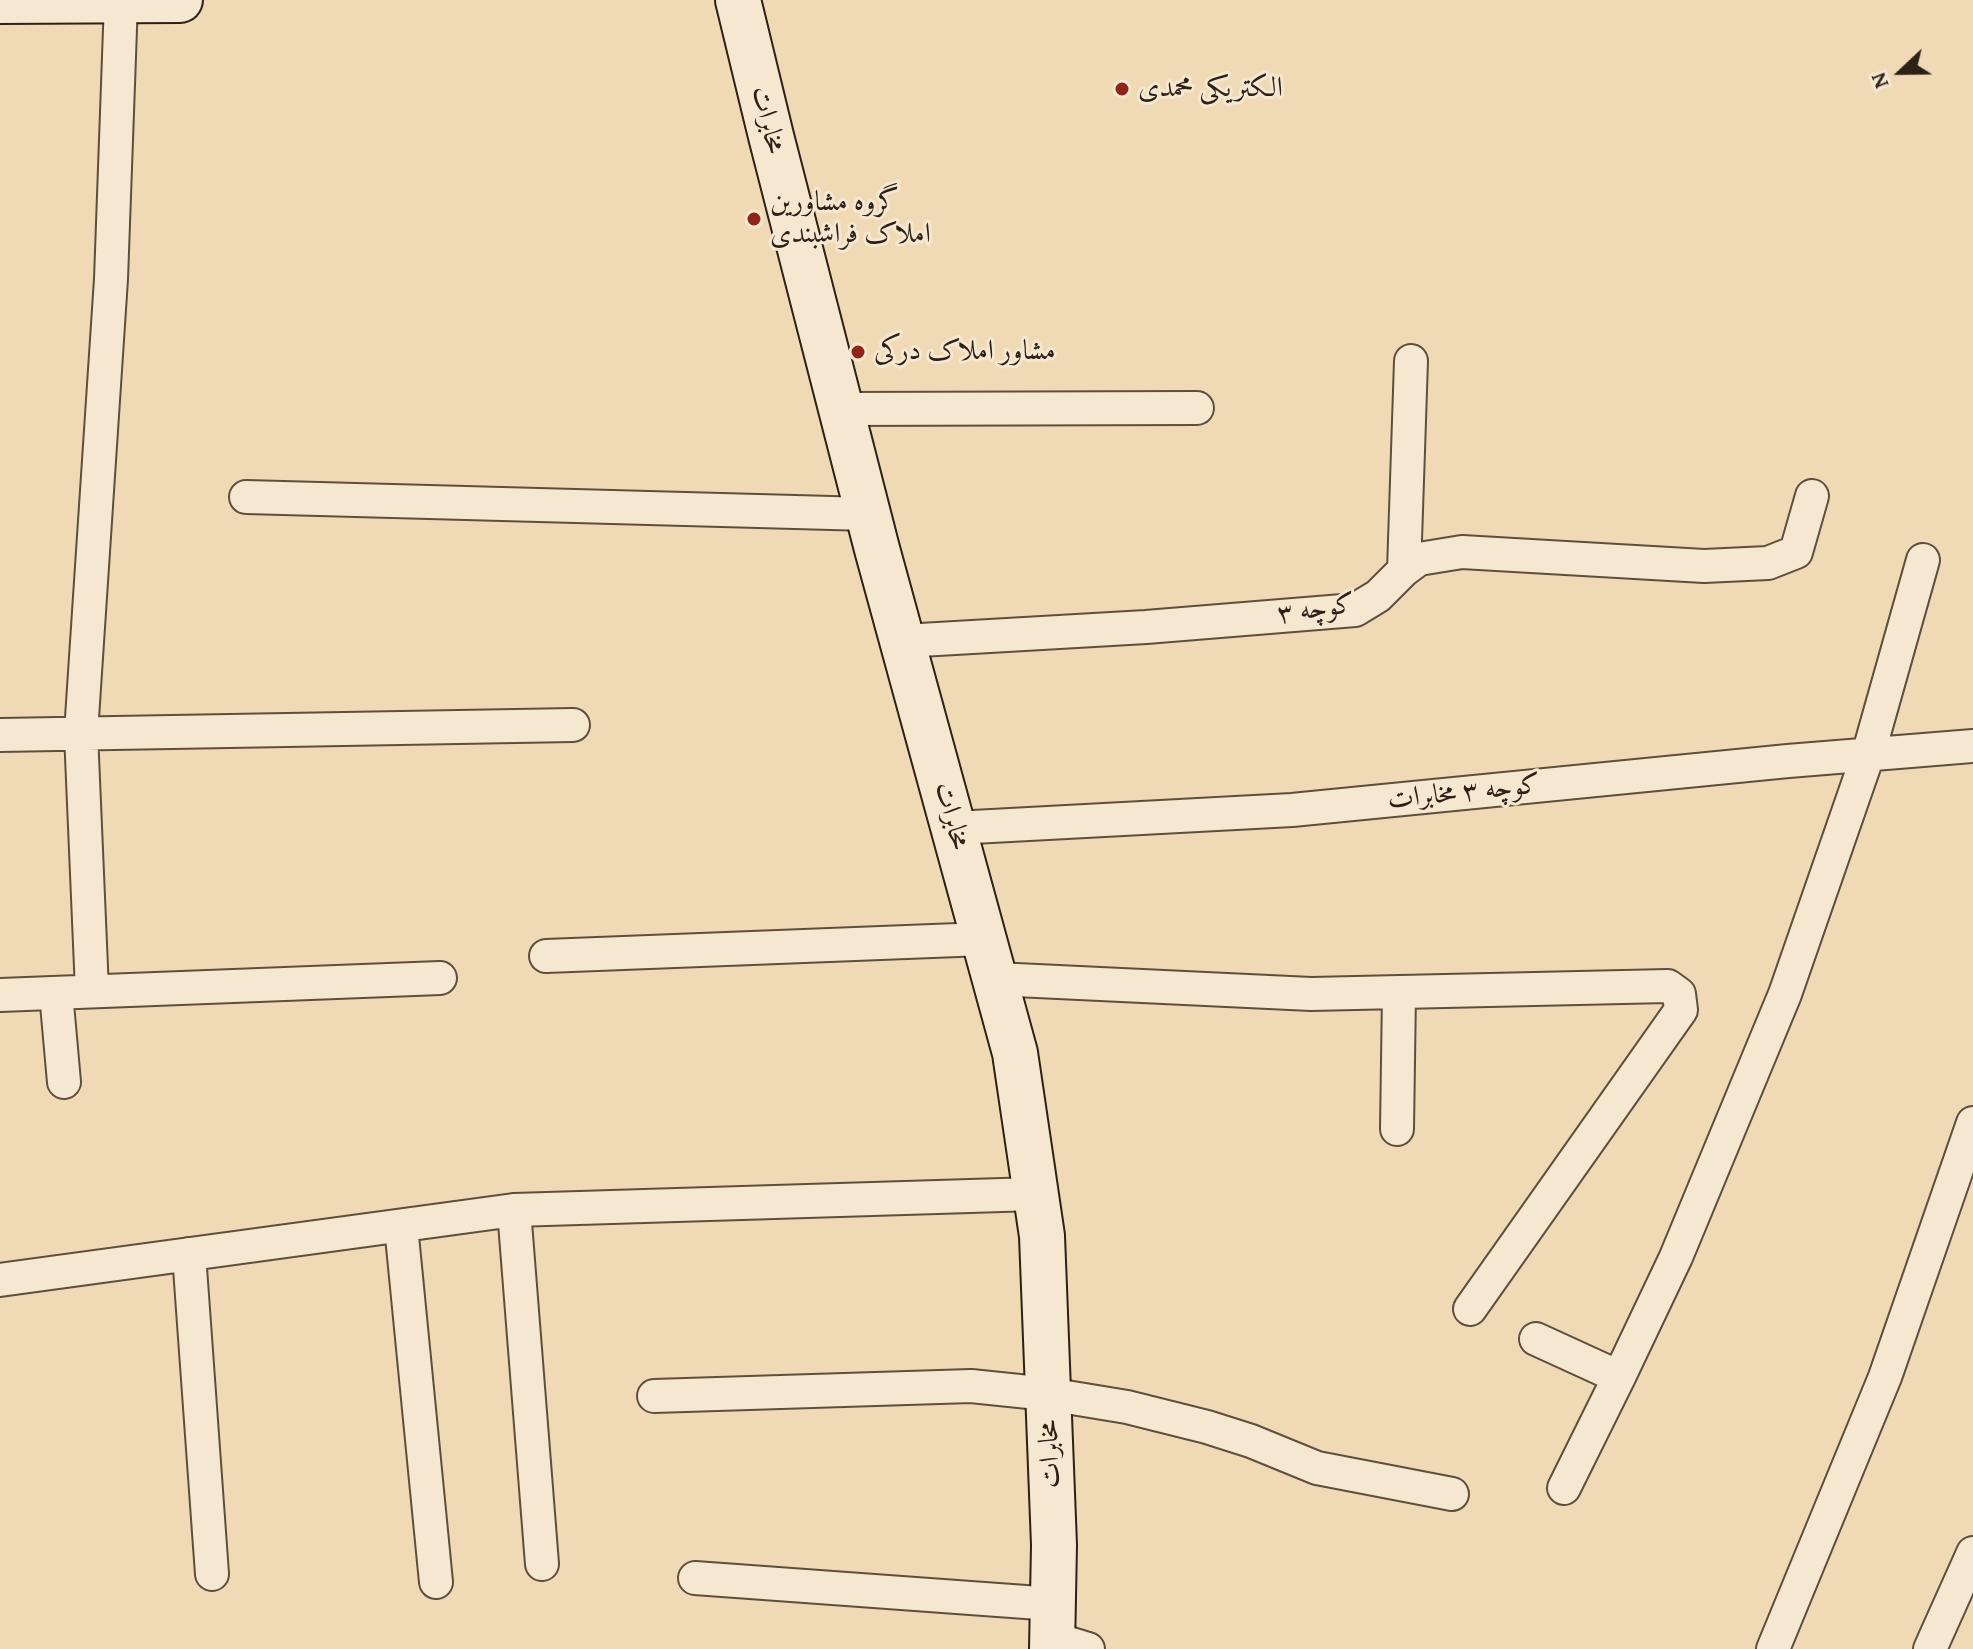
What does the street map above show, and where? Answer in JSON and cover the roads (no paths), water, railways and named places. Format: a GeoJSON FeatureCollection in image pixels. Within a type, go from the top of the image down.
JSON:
{"type":"FeatureCollection","features":[{"type":"Feature","properties":{"kind":"street"},"geometry":{"type":"LineString","coordinates":[[0,1],[180,0]]}},
{"type":"Feature","properties":{"kind":"street","name":"مخابرات"},"geometry":{"type":"LineString","coordinates":[[738,0],[868,514],[1015,1053],[1042,1236],[1054,1545],[1061,1635]]}},
{"type":"Feature","properties":{"kind":"street"},"geometry":{"type":"LineString","coordinates":[[92,991],[81,733],[111,279],[121,1]]}},
{"type":"Feature","properties":{"kind":"street"},"geometry":{"type":"LineString","coordinates":[[1404,570],[1411,361]]}},
{"type":"Feature","properties":{"kind":"street"},"geometry":{"type":"LineString","coordinates":[[841,409],[1197,408]]}},
{"type":"Feature","properties":{"kind":"street","name":"کوچه ۳"},"geometry":{"type":"LineString","coordinates":[[903,641],[1146,627],[1355,610],[1378,596],[1419,559],[1462,552],[1704,566],[1768,563],[1796,552],[1812,496]]}},
{"type":"Feature","properties":{"kind":"street"},"geometry":{"type":"LineString","coordinates":[[246,497],[868,514]]}},
{"type":"Feature","properties":{"kind":"street"},"geometry":{"type":"LineString","coordinates":[[1564,1488],[1676,1257],[1785,994],[1868,755],[1923,560]]}},
{"type":"Feature","properties":{"kind":"street"},"geometry":{"type":"LineString","coordinates":[[0,735],[573,725]]}},
{"type":"Feature","properties":{"kind":"street","name":"کوچه ۳ مخابرات"},"geometry":{"type":"LineString","coordinates":[[954,828],[1292,810],[1973,746]]}},
{"type":"Feature","properties":{"kind":"street"},"geometry":{"type":"LineString","coordinates":[[546,956],[990,959],[1311,994],[1668,986],[1679,994],[1681,1010],[1470,1309]]}},
{"type":"Feature","properties":{"kind":"street"},"geometry":{"type":"LineString","coordinates":[[0,995],[440,978]]}},
{"type":"Feature","properties":{"kind":"street"},"geometry":{"type":"LineString","coordinates":[[56,993],[64,1082]]}},
{"type":"Feature","properties":{"kind":"street"},"geometry":{"type":"LineString","coordinates":[[1397,1129],[1399,993]]}},
{"type":"Feature","properties":{"kind":"street"},"geometry":{"type":"LineString","coordinates":[[1773,1649],[1885,1377],[1973,1123]]}},
{"type":"Feature","properties":{"kind":"street"},"geometry":{"type":"LineString","coordinates":[[0,1280],[514,1210],[1035,1194]]}},
{"type":"Feature","properties":{"kind":"street"},"geometry":{"type":"LineString","coordinates":[[514,1210],[542,1564]]}},
{"type":"Feature","properties":{"kind":"street"},"geometry":{"type":"LineString","coordinates":[[401,1226],[436,1582]]}},
{"type":"Feature","properties":{"kind":"street"},"geometry":{"type":"LineString","coordinates":[[189,1254],[212,1574]]}},
{"type":"Feature","properties":{"kind":"street"},"geometry":{"type":"LineString","coordinates":[[1536,1339],[1619,1377]]}},
{"type":"Feature","properties":{"kind":"street"},"geometry":{"type":"LineString","coordinates":[[654,1396],[971,1386],[1048,1394],[1127,1407],[1207,1427],[1317,1468],[1452,1494]]}},
{"type":"Feature","properties":{"kind":"street"},"geometry":{"type":"LineString","coordinates":[[1930,1649],[1973,1553]]}},
{"type":"Feature","properties":{"kind":"street"},"geometry":{"type":"LineString","coordinates":[[695,1578],[1061,1635]]}},
{"type":"Feature","properties":{"kind":"place","name":"الکتریکی محمدی"},"geometry":{"type":"Point","coordinates":[1122,89]}},
{"type":"Feature","properties":{"kind":"place","name":"گروه مشاورین املاک فراشبندی"},"geometry":{"type":"Point","coordinates":[754,219]}},
{"type":"Feature","properties":{"kind":"place","name":"مشاور املاک درکی"},"geometry":{"type":"Point","coordinates":[858,352]}}]}
